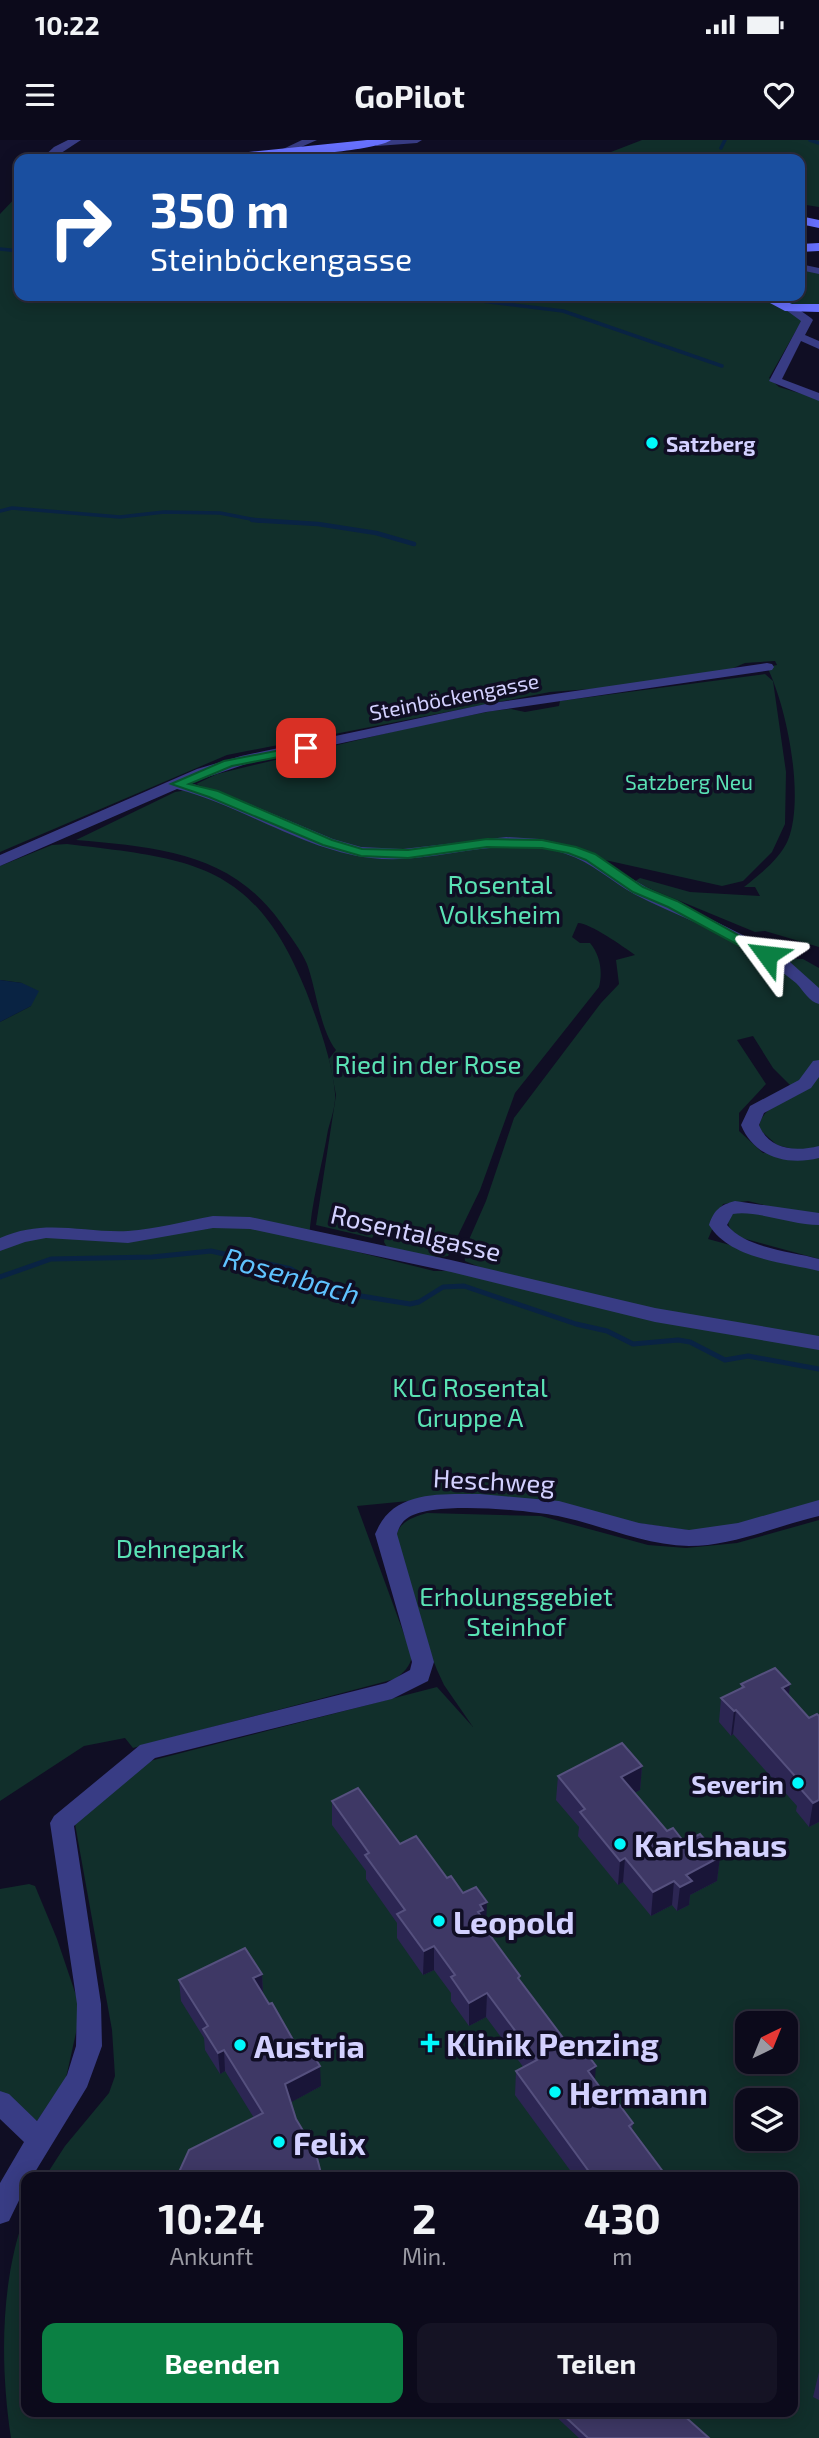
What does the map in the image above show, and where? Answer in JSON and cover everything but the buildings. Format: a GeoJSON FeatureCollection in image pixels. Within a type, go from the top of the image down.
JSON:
{"type":"FeatureCollection","features":[{"type":"Feature","properties":{"kind":"street"},"geometry":{"type":"LineString","coordinates":[[52,154],[76,140]]}},
{"type":"Feature","properties":{"kind":"street"},"geometry":{"type":"LineString","coordinates":[[288,149],[312,140]]}},
{"type":"Feature","properties":{"kind":"street"},"geometry":{"type":"LineString","coordinates":[[257,154],[381,141],[417,140]]}},
{"type":"Feature","properties":{"kind":"street"},"geometry":{"type":"LineString","coordinates":[[775,301],[790,307],[807,320]]}},
{"type":"Feature","properties":{"kind":"street"},"geometry":{"type":"LineString","coordinates":[[790,307],[819,309]]}},
{"type":"Feature","properties":{"kind":"street"},"geometry":{"type":"LineString","coordinates":[[819,314],[807,320],[779,368],[775,381],[819,397]]}},
{"type":"Feature","properties":{"kind":"street"},"geometry":{"type":"LineString","coordinates":[[797,336],[819,345]]}},
{"type":"Feature","properties":{"kind":"street","name":"Steinböckengasse"},"geometry":{"type":"LineString","coordinates":[[0,861],[209,769],[246,759],[467,712],[768,667]]}},
{"type":"Feature","properties":{"kind":"street"},"geometry":{"type":"LineString","coordinates":[[177,784],[213,794],[327,842],[361,852],[408,854],[487,843],[542,844],[571,850],[591,857],[638,890],[713,924],[780,962],[800,976],[819,999]]}},
{"type":"Feature","properties":{"kind":"street"},"geometry":{"type":"LineString","coordinates":[[819,1065],[805,1084],[755,1111],[750,1125],[756,1139],[775,1152],[798,1156],[819,1152]]}},
{"type":"Feature","properties":{"kind":"street"},"geometry":{"type":"LineString","coordinates":[[819,1219],[794,1217],[746,1206],[726,1210],[719,1217],[718,1224],[725,1236],[739,1243],[819,1265]]}},
{"type":"Feature","properties":{"kind":"street","name":"Rosentalgasse"},"geometry":{"type":"LineString","coordinates":[[0,1245],[21,1236],[46,1232],[128,1237],[213,1222],[250,1223],[450,1266],[655,1315],[819,1343]]}},
{"type":"Feature","properties":{"kind":"street","name":"Heschweg"},"geometry":{"type":"LineString","coordinates":[[39,2140],[78,2079],[89,2046],[89,2004],[62,1823],[139,1756],[161,1746],[392,1690],[420,1675],[423,1662],[386,1534],[390,1522],[407,1508],[444,1502],[529,1505],[556,1509],[651,1535],[688,1538],[728,1534],[819,1508]]}},
{"type":"Feature","properties":{"kind":"street"},"geometry":{"type":"LineString","coordinates":[[0,2102],[39,2140],[0,2212]]}},
{"type":"Feature","properties":{"kind":"green space"},"geometry":{"type":"Polygon","coordinates":[[[642,140],[819,140],[819,207],[805,205],[805,154],[611,152],[642,140]]]}},
{"type":"Feature","properties":{"kind":"green space"},"geometry":{"type":"Polygon","coordinates":[[[14,199],[14,301],[805,301],[805,269],[819,273],[819,306],[795,305],[802,320],[769,378],[779,387],[819,399],[819,947],[765,931],[755,932],[634,882],[640,878],[690,892],[760,896],[755,887],[744,887],[780,854],[788,840],[795,801],[787,728],[767,667],[777,665],[775,661],[745,663],[724,672],[604,688],[550,692],[227,755],[0,852],[0,214],[14,199]]]}},
{"type":"Feature","properties":{"kind":"green space"},"geometry":{"type":"Polygon","coordinates":[[[765,674],[773,681],[786,772],[785,824],[772,852],[743,881],[722,886],[605,860],[553,842],[494,840],[443,846],[539,847],[567,852],[766,959],[803,959],[819,968],[819,1259],[742,1238],[735,1233],[728,1224],[733,1213],[783,1210],[748,1201],[723,1204],[708,1239],[819,1269],[819,1337],[656,1310],[489,1271],[465,1261],[464,1251],[486,1201],[514,1118],[601,1003],[619,984],[616,960],[635,955],[615,941],[578,923],[572,937],[580,943],[590,943],[596,953],[601,969],[599,987],[515,1093],[480,1190],[448,1256],[437,1258],[388,1249],[384,1242],[385,1237],[374,1235],[372,1238],[316,1225],[336,1095],[329,1059],[336,1050],[322,1020],[307,964],[281,923],[261,899],[239,881],[215,867],[163,851],[76,840],[175,792],[188,790],[228,796],[196,784],[217,774],[412,727],[492,711],[511,709],[525,712],[559,706],[560,701],[765,674]],[[753,1036],[737,1040],[766,1084],[739,1113],[739,1131],[763,1153],[812,1154],[777,1145],[759,1129],[767,1111],[799,1094],[773,1068],[753,1036]]]}},
{"type":"Feature","properties":{"kind":"green space"},"geometry":{"type":"Polygon","coordinates":[[[67,844],[150,855],[184,863],[214,875],[240,892],[264,916],[286,948],[320,1028],[335,1093],[314,1198],[309,1240],[434,1271],[452,1271],[819,1348],[819,1502],[728,1528],[701,1532],[450,1497],[357,1506],[412,1656],[408,1667],[398,1677],[133,1748],[125,1738],[84,1746],[0,1801],[0,1022],[31,1006],[22,983],[0,980],[0,866],[52,845],[67,844]]]}},
{"type":"Feature","properties":{"kind":"green space","name":"Klinik Penzing"},"geometry":{"type":"Polygon","coordinates":[[[427,1513],[541,1516],[648,1545],[686,1548],[737,1543],[819,1520],[819,2438],[11,2438],[5,2382],[5,2323],[11,2266],[21,2227],[21,2417],[798,2417],[798,2172],[48,2172],[65,2146],[109,2093],[115,2076],[112,2030],[75,1824],[146,1762],[437,1687],[473,1727],[444,1685],[412,1602],[399,1561],[397,1534],[401,1526],[427,1513]]]}},
{"type":"Feature","properties":{"kind":"green space"},"geometry":{"type":"Polygon","coordinates":[[[29,1884],[35,1886],[57,1939],[81,2010],[66,2078],[37,2121],[0,2091],[0,1889],[29,1884]]]}},
{"type":"Feature","properties":{"kind":"water"},"geometry":{"type":"Polygon","coordinates":[[[0,980],[22,983],[39,991],[31,1006],[0,1022],[0,980]]]}},
{"type":"Feature","properties":{"kind":"waterway"},"geometry":{"type":"LineString","coordinates":[[721,148],[725,140]]}},
{"type":"Feature","properties":{"kind":"waterway"},"geometry":{"type":"LineString","coordinates":[[810,140],[819,143]]}},
{"type":"Feature","properties":{"kind":"waterway"},"geometry":{"type":"LineString","coordinates":[[0,249],[14,250]]}},
{"type":"Feature","properties":{"kind":"waterway"},"geometry":{"type":"LineString","coordinates":[[482,301],[563,311],[722,366]]}},
{"type":"Feature","properties":{"kind":"waterway"},"geometry":{"type":"LineString","coordinates":[[0,511],[12,508],[120,517],[164,512],[220,513],[258,520]]}},
{"type":"Feature","properties":{"kind":"waterway"},"geometry":{"type":"LineString","coordinates":[[252,520],[258,520]]}},
{"type":"Feature","properties":{"kind":"waterway"},"geometry":{"type":"LineString","coordinates":[[258,520],[318,524],[376,533],[414,544]]}},
{"type":"Feature","properties":{"kind":"waterway","name":"Rosenbach"},"geometry":{"type":"LineString","coordinates":[[0,1277],[51,1259],[152,1257],[211,1251],[291,1269],[324,1290],[410,1304],[419,1302],[443,1287],[464,1286],[576,1324],[607,1331],[633,1344],[678,1340],[690,1342],[725,1360],[748,1356],[819,1369]]}},
{"type":"Feature","properties":{"kind":"place","name":"Satzberg"},"geometry":{"type":"Point","coordinates":[652,443]}},
{"type":"Feature","properties":{"kind":"place","name":"Severin"},"geometry":{"type":"Point","coordinates":[798,1783]}},
{"type":"Feature","properties":{"kind":"place","name":"Karlshaus"},"geometry":{"type":"Point","coordinates":[620,1844]}},
{"type":"Feature","properties":{"kind":"place","name":"Leopold"},"geometry":{"type":"Point","coordinates":[439,1921]}},
{"type":"Feature","properties":{"kind":"place","name":"Klinik Penzing"},"geometry":{"type":"Point","coordinates":[430,2043]}},
{"type":"Feature","properties":{"kind":"place","name":"Austria"},"geometry":{"type":"Point","coordinates":[240,2045]}},
{"type":"Feature","properties":{"kind":"place","name":"Hermann"},"geometry":{"type":"Point","coordinates":[555,2092]}},
{"type":"Feature","properties":{"kind":"place","name":"Felix"},"geometry":{"type":"Point","coordinates":[279,2142]}},
{"type":"Feature","properties":{"kind":"route"},"geometry":{"type":"LineString","coordinates":[[306,748],[229,763],[177,784],[213,794],[327,842],[361,852],[382,855],[408,854],[487,843],[542,844],[571,850],[591,857],[638,890],[672,904],[767,955]]}},
{"type":"Feature","properties":{"kind":"park label","name":"Satzberg Neu"},"geometry":{"type":"Point","coordinates":[689,781]}},
{"type":"Feature","properties":{"kind":"park label","name":"Rosental Volksheim"},"geometry":{"type":"Point","coordinates":[500,898]}},
{"type":"Feature","properties":{"kind":"park label","name":"Ried in der Rose"},"geometry":{"type":"Point","coordinates":[428,1063]}},
{"type":"Feature","properties":{"kind":"park label","name":"KLG Rosental Gruppe A"},"geometry":{"type":"Point","coordinates":[470,1401]}},
{"type":"Feature","properties":{"kind":"park label","name":"Dehnepark"},"geometry":{"type":"Point","coordinates":[180,1547]}},
{"type":"Feature","properties":{"kind":"park label","name":"Erholungsgebiet Steinhof"},"geometry":{"type":"Point","coordinates":[516,1610]}}]}
